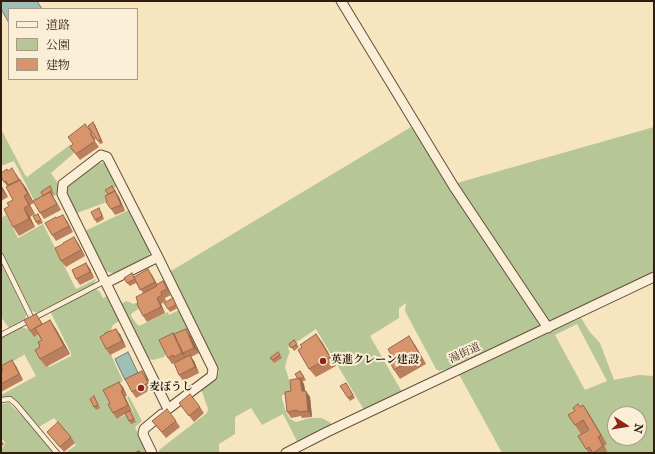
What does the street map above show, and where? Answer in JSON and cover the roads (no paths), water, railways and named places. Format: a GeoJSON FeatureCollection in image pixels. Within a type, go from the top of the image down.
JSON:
{"type":"FeatureCollection","features":[{"type":"Feature","properties":{"kind":"street"},"geometry":{"type":"LineString","coordinates":[[341,1],[454,187],[548,328]]}},
{"type":"Feature","properties":{"kind":"street"},"geometry":{"type":"LineString","coordinates":[[152,453],[143,434],[144,429],[212,376],[213,369],[107,157],[101,155],[63,184],[62,194],[168,409]]}},
{"type":"Feature","properties":{"kind":"street"},"geometry":{"type":"LineString","coordinates":[[106,282],[158,257]]}},
{"type":"Feature","properties":{"kind":"street","name":"湯街道"},"geometry":{"type":"LineString","coordinates":[[286,453],[377,408],[654,277]]}},
{"type":"Feature","properties":{"kind":"lane"},"geometry":{"type":"LineString","coordinates":[[1,256],[32,319]]}},
{"type":"Feature","properties":{"kind":"lane"},"geometry":{"type":"LineString","coordinates":[[1,335],[106,282]]}},
{"type":"Feature","properties":{"kind":"lane"},"geometry":{"type":"LineString","coordinates":[[1,400],[10,400],[16,404],[57,453]]}},
{"type":"Feature","properties":{"kind":"water"},"geometry":{"type":"Polygon","coordinates":[[[1,1],[37,1],[41,8],[8,8],[8,21],[1,9],[1,1]]]}},
{"type":"Feature","properties":{"kind":"water"},"geometry":{"type":"Polygon","coordinates":[[[128,352],[138,373],[125,380],[115,359],[128,352]]]}},
{"type":"Feature","properties":{"kind":"place","name":"英進クレーン建設"},"geometry":{"type":"Point","coordinates":[323,361]}},
{"type":"Feature","properties":{"kind":"place","name":"麦ぼうし"},"geometry":{"type":"Point","coordinates":[141,388]}}]}
